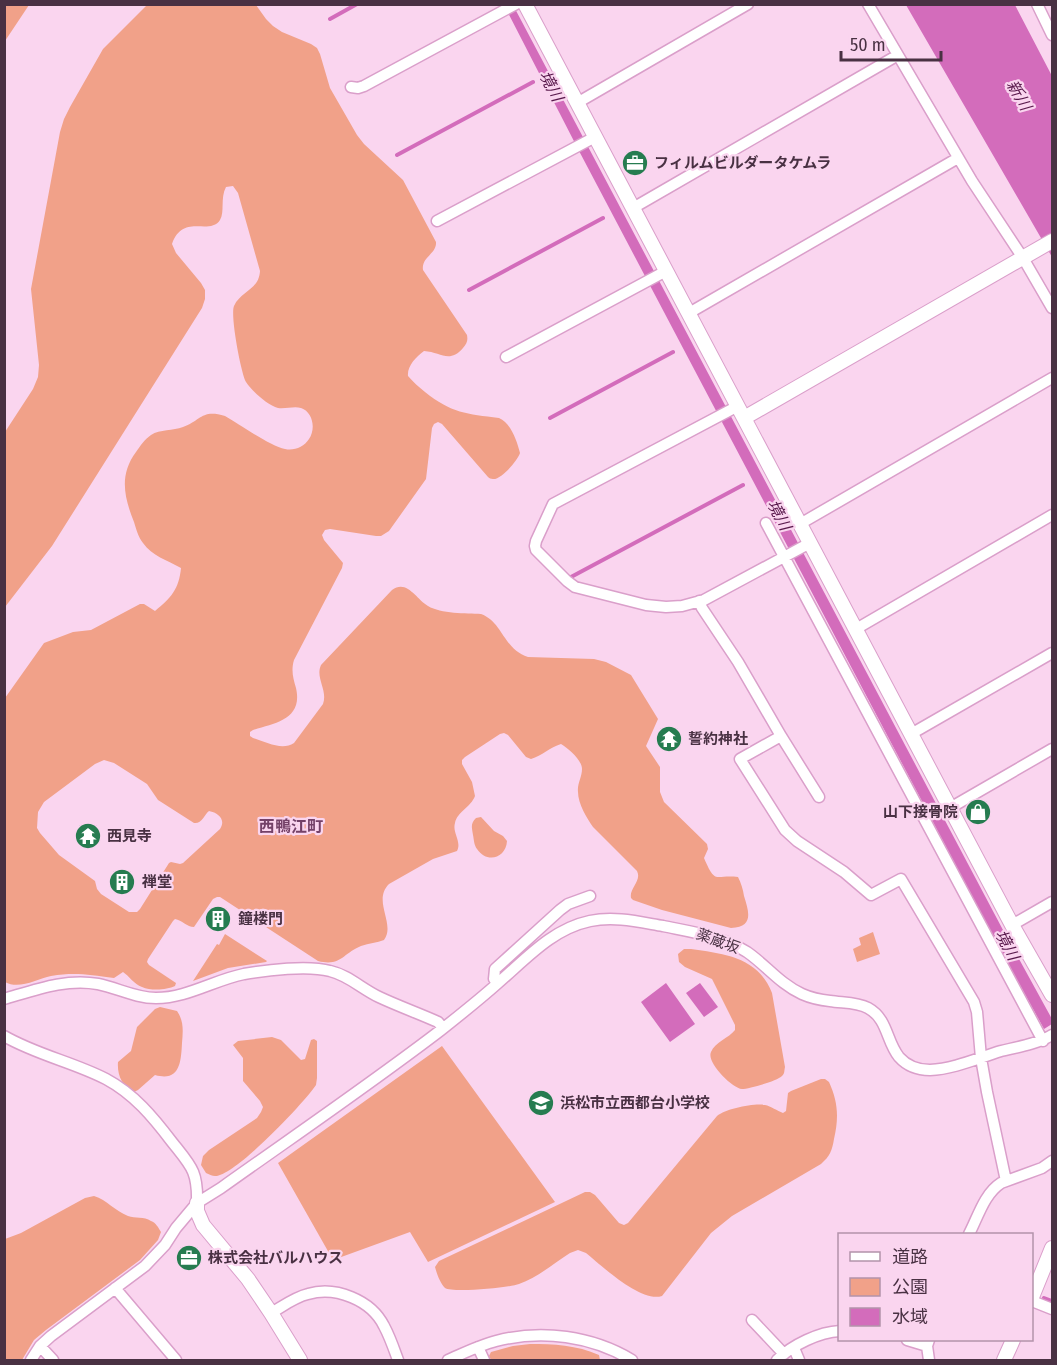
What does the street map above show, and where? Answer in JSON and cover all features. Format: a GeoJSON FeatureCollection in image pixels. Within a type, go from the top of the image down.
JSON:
{"type":"FeatureCollection","features":[{"type":"Feature","properties":{"kind":"street"},"geometry":{"type":"LineString","coordinates":[[351,87],[364,86],[516,4]]}},
{"type":"Feature","properties":{"kind":"street"},"geometry":{"type":"LineString","coordinates":[[525,4],[578,103],[592,139],[633,208],[663,273],[689,313],[738,411],[800,524],[807,545],[856,629],[1012,925],[1053,995]]}},
{"type":"Feature","properties":{"kind":"street"},"geometry":{"type":"LineString","coordinates":[[578,103],[748,4]]}},
{"type":"Feature","properties":{"kind":"street"},"geometry":{"type":"LineString","coordinates":[[868,4],[972,181],[1028,255],[1053,308]]}},
{"type":"Feature","properties":{"kind":"street"},"geometry":{"type":"LineString","coordinates":[[1037,4],[1053,35]]}},
{"type":"Feature","properties":{"kind":"street"},"geometry":{"type":"LineString","coordinates":[[633,208],[898,56]]}},
{"type":"Feature","properties":{"kind":"street"},"geometry":{"type":"LineString","coordinates":[[437,221],[592,139]]}},
{"type":"Feature","properties":{"kind":"street"},"geometry":{"type":"LineString","coordinates":[[689,313],[958,158]]}},
{"type":"Feature","properties":{"kind":"street"},"geometry":{"type":"LineString","coordinates":[[807,545],[699,601],[682,606],[658,606],[580,588],[571,584],[545,561],[535,546],[552,504],[716,417],[738,411],[1053,241]]}},
{"type":"Feature","properties":{"kind":"street"},"geometry":{"type":"LineString","coordinates":[[506,357],[663,273]]}},
{"type":"Feature","properties":{"kind":"street"},"geometry":{"type":"LineString","coordinates":[[800,524],[1053,378]]}},
{"type":"Feature","properties":{"kind":"street"},"geometry":{"type":"LineString","coordinates":[[856,629],[1053,515]]}},
{"type":"Feature","properties":{"kind":"street"},"geometry":{"type":"LineString","coordinates":[[766,523],[787,556],[1048,1038]]}},
{"type":"Feature","properties":{"kind":"street"},"geometry":{"type":"LineString","coordinates":[[699,601],[819,797]]}},
{"type":"Feature","properties":{"kind":"street"},"geometry":{"type":"LineString","coordinates":[[911,734],[1053,652]]}},
{"type":"Feature","properties":{"kind":"street"},"geometry":{"type":"LineString","coordinates":[[781,736],[740,759],[785,830],[797,842],[844,872],[871,895],[901,879],[974,1002],[987,1092],[1006,1181]]}},
{"type":"Feature","properties":{"kind":"street"},"geometry":{"type":"LineString","coordinates":[[951,808],[1053,749]]}},
{"type":"Feature","properties":{"kind":"street"},"geometry":{"type":"LineString","coordinates":[[498,983],[494,979],[495,969],[560,909],[590,896]]}},
{"type":"Feature","properties":{"kind":"street"},"geometry":{"type":"LineString","coordinates":[[1012,925],[1053,902]]}},
{"type":"Feature","properties":{"kind":"street","name":"薬蔵坂"},"geometry":{"type":"LineString","coordinates":[[31,1360],[40,1346],[51,1336],[145,1266],[197,1203],[443,1028],[555,935],[588,921],[624,919],[714,936],[746,952],[798,992],[819,1000],[867,1007],[884,1023],[898,1055],[904,1062],[920,1069],[941,1068],[1048,1038]]}},
{"type":"Feature","properties":{"kind":"street"},"geometry":{"type":"LineString","coordinates":[[4,999],[50,986],[82,982],[98,984],[142,997],[171,997],[246,974],[317,969],[332,971],[345,977],[379,997],[438,1022],[443,1028]]}},
{"type":"Feature","properties":{"kind":"street"},"geometry":{"type":"LineString","coordinates":[[4,1036],[38,1053],[98,1076],[120,1088],[154,1118],[191,1166],[198,1185],[197,1211],[203,1225],[242,1271],[300,1360]]}},
{"type":"Feature","properties":{"kind":"street"},"geometry":{"type":"LineString","coordinates":[[970,1233],[991,1191],[996,1186],[1042,1168],[1053,1161]]}},
{"type":"Feature","properties":{"kind":"street"},"geometry":{"type":"LineString","coordinates":[[1033,1297],[1053,1248]]}},
{"type":"Feature","properties":{"kind":"street"},"geometry":{"type":"LineString","coordinates":[[115,1288],[176,1360]]}},
{"type":"Feature","properties":{"kind":"street"},"geometry":{"type":"LineString","coordinates":[[271,1313],[309,1293],[328,1292],[348,1296],[377,1315],[384,1325],[398,1360]]}},
{"type":"Feature","properties":{"kind":"street"},"geometry":{"type":"LineString","coordinates":[[1033,1299],[1053,1309]]}},
{"type":"Feature","properties":{"kind":"street"},"geometry":{"type":"LineString","coordinates":[[752,1320],[785,1354],[799,1360]]}},
{"type":"Feature","properties":{"kind":"street"},"geometry":{"type":"LineString","coordinates":[[785,1354],[818,1335],[838,1331]]}},
{"type":"Feature","properties":{"kind":"street"},"geometry":{"type":"LineString","coordinates":[[448,1360],[478,1347],[512,1337],[529,1335],[555,1336],[598,1344],[630,1360]]}},
{"type":"Feature","properties":{"kind":"street"},"geometry":{"type":"LineString","coordinates":[[1004,1360],[1013,1341]]}},
{"type":"Feature","properties":{"kind":"street"},"geometry":{"type":"LineString","coordinates":[[928,1343],[929,1360]]}},
{"type":"Feature","properties":{"kind":"street"},"geometry":{"type":"LineString","coordinates":[[40,1346],[53,1360]]}},
{"type":"Feature","properties":{"kind":"street"},"geometry":{"type":"LineString","coordinates":[[478,1347],[484,1360]]}},
{"type":"Feature","properties":{"kind":"green space"},"geometry":{"type":"Polygon","coordinates":[[[4,5],[29,5],[5,41],[4,5]]]}},
{"type":"Feature","properties":{"kind":"green space"},"geometry":{"type":"Polygon","coordinates":[[[147,5],[256,5],[273,26],[317,48],[330,88],[357,135],[403,180],[436,242],[434,250],[424,262],[423,270],[467,335],[465,345],[453,355],[445,356],[424,351],[411,365],[408,376],[434,399],[451,408],[468,414],[503,420],[513,433],[520,453],[505,473],[493,479],[490,478],[438,422],[432,428],[426,479],[389,531],[376,536],[325,530],[322,535],[324,540],[343,563],[294,660],[293,674],[297,698],[295,707],[286,718],[253,730],[250,736],[279,746],[294,743],[323,704],[324,694],[319,675],[321,665],[397,587],[407,588],[433,609],[454,613],[481,614],[494,623],[513,648],[528,657],[594,659],[606,662],[631,675],[658,719],[646,746],[660,767],[660,792],[664,802],[707,844],[708,849],[704,858],[714,876],[738,877],[748,913],[747,922],[743,925],[731,928],[633,900],[631,894],[638,878],[637,871],[593,827],[581,806],[578,786],[582,769],[577,758],[561,744],[531,759],[526,757],[504,733],[462,760],[472,782],[475,796],[456,819],[457,851],[433,859],[389,884],[384,891],[383,905],[387,934],[384,940],[361,946],[337,961],[318,961],[217,897],[213,899],[194,927],[175,919],[148,959],[149,965],[176,983],[175,986],[159,990],[146,988],[136,984],[123,972],[114,978],[68,974],[16,985],[5,982],[5,698],[44,643],[73,632],[91,630],[140,604],[155,611],[173,592],[180,575],[181,568],[151,551],[138,535],[125,486],[127,469],[131,461],[141,445],[151,435],[189,425],[211,414],[225,416],[263,439],[285,449],[295,449],[307,442],[313,426],[311,417],[305,410],[298,407],[278,408],[269,404],[252,389],[244,377],[233,311],[237,301],[256,282],[260,271],[238,193],[233,186],[226,187],[220,220],[210,226],[183,229],[172,244],[176,253],[205,290],[202,308],[52,546],[5,607],[5,432],[33,389],[38,377],[39,365],[31,289],[60,132],[70,107],[103,49],[147,5]],[[104,760],[95,764],[44,802],[38,812],[37,828],[59,855],[95,881],[101,894],[129,912],[137,912],[169,863],[183,863],[220,829],[222,820],[216,813],[209,811],[201,821],[194,823],[158,800],[147,784],[114,763],[104,760]]]}},
{"type":"Feature","properties":{"kind":"green space"},"geometry":{"type":"Polygon","coordinates":[[[481,817],[507,841],[500,855],[491,858],[481,854],[475,846],[472,824],[476,818],[481,817]]]}},
{"type":"Feature","properties":{"kind":"green space"},"geometry":{"type":"Polygon","coordinates":[[[873,932],[880,954],[857,962],[853,949],[861,945],[859,938],[873,932]]]}},
{"type":"Feature","properties":{"kind":"green space"},"geometry":{"type":"Polygon","coordinates":[[[225,934],[267,961],[228,968],[193,981],[217,944],[219,945],[225,934]]]}},
{"type":"Feature","properties":{"kind":"green space"},"geometry":{"type":"Polygon","coordinates":[[[684,949],[739,959],[758,972],[766,981],[772,993],[785,1067],[782,1076],[742,1089],[732,1084],[716,1068],[710,1056],[711,1052],[735,1030],[735,1025],[712,979],[679,962],[678,954],[684,949]]]}},
{"type":"Feature","properties":{"kind":"green space"},"geometry":{"type":"Polygon","coordinates":[[[160,1007],[177,1011],[181,1019],[183,1034],[180,1063],[178,1069],[170,1076],[155,1075],[134,1092],[121,1080],[118,1062],[131,1051],[137,1027],[160,1007]]]}},
{"type":"Feature","properties":{"kind":"green space"},"geometry":{"type":"Polygon","coordinates":[[[272,1037],[281,1040],[301,1060],[305,1059],[311,1040],[317,1041],[316,1085],[284,1122],[237,1165],[215,1176],[206,1173],[201,1165],[203,1156],[257,1118],[263,1107],[243,1081],[243,1058],[233,1045],[238,1041],[272,1037]]]}},
{"type":"Feature","properties":{"kind":"green space"},"geometry":{"type":"Polygon","coordinates":[[[442,1046],[555,1202],[428,1262],[410,1232],[333,1260],[278,1163],[442,1046]]]}},
{"type":"Feature","properties":{"kind":"green space"},"geometry":{"type":"Polygon","coordinates":[[[821,1079],[829,1082],[837,1110],[836,1131],[829,1156],[821,1164],[732,1216],[711,1233],[662,1296],[653,1297],[633,1289],[586,1253],[578,1250],[532,1278],[513,1286],[458,1290],[445,1288],[440,1281],[435,1267],[439,1261],[585,1192],[595,1195],[619,1223],[624,1225],[628,1223],[721,1113],[760,1105],[783,1113],[786,1111],[788,1093],[821,1079]]]}},
{"type":"Feature","properties":{"kind":"green space"},"geometry":{"type":"Polygon","coordinates":[[[94,1196],[128,1216],[145,1219],[157,1225],[161,1232],[158,1240],[140,1260],[34,1340],[22,1360],[5,1360],[5,1239],[21,1233],[85,1198],[94,1196]]]}},
{"type":"Feature","properties":{"kind":"green space"},"geometry":{"type":"Polygon","coordinates":[[[530,1344],[574,1347],[599,1355],[600,1360],[491,1360],[489,1356],[491,1352],[530,1344]]]}},
{"type":"Feature","properties":{"kind":"water","name":"境川"},"geometry":{"type":"Polygon","coordinates":[[[504,5],[513,5],[1052,1019],[1052,1024],[1044,1029],[993,936],[504,5]]]}},
{"type":"Feature","properties":{"kind":"water","name":"新川"},"geometry":{"type":"Polygon","coordinates":[[[906,5],[1015,5],[1052,76],[1052,257],[906,5]]]}},
{"type":"Feature","properties":{"kind":"water"},"geometry":{"type":"Polygon","coordinates":[[[666,983],[695,1024],[670,1042],[641,1002],[666,983]]]}},
{"type":"Feature","properties":{"kind":"water"},"geometry":{"type":"Polygon","coordinates":[[[700,983],[718,1007],[704,1017],[686,993],[700,983]]]}},
{"type":"Feature","properties":{"kind":"waterway"},"geometry":{"type":"LineString","coordinates":[[330,19],[357,4]]}},
{"type":"Feature","properties":{"kind":"waterway","name":"境川"},"geometry":{"type":"LineString","coordinates":[[397,155],[533,82]]}},
{"type":"Feature","properties":{"kind":"waterway"},"geometry":{"type":"LineString","coordinates":[[469,290],[603,218]]}},
{"type":"Feature","properties":{"kind":"waterway"},"geometry":{"type":"LineString","coordinates":[[550,418],[673,352]]}},
{"type":"Feature","properties":{"kind":"waterway"},"geometry":{"type":"LineString","coordinates":[[571,577],[743,485]]}},
{"type":"Feature","properties":{"kind":"waterway"},"geometry":{"type":"LineString","coordinates":[[1044,1298],[1052,1301]]}},
{"type":"Feature","properties":{"kind":"place","name":"フィルムビルダータケムラ"},"geometry":{"type":"Point","coordinates":[635,163]}},
{"type":"Feature","properties":{"kind":"place","name":"誓約神社"},"geometry":{"type":"Point","coordinates":[669,739]}},
{"type":"Feature","properties":{"kind":"place","name":"山下接骨院"},"geometry":{"type":"Point","coordinates":[978,812]}},
{"type":"Feature","properties":{"kind":"place","name":"西見寺"},"geometry":{"type":"Point","coordinates":[88,836]}},
{"type":"Feature","properties":{"kind":"place","name":"禅堂"},"geometry":{"type":"Point","coordinates":[122,882]}},
{"type":"Feature","properties":{"kind":"place","name":"鐘楼門"},"geometry":{"type":"Point","coordinates":[218,919]}},
{"type":"Feature","properties":{"kind":"place","name":"浜松市立西都台小学校"},"geometry":{"type":"Point","coordinates":[541,1103]}},
{"type":"Feature","properties":{"kind":"place","name":"株式会社バルハウス"},"geometry":{"type":"Point","coordinates":[189,1258]}},
{"type":"Feature","properties":{"kind":"district","name":"西鴨江町"},"geometry":{"type":"Point","coordinates":[291,826]}}]}
